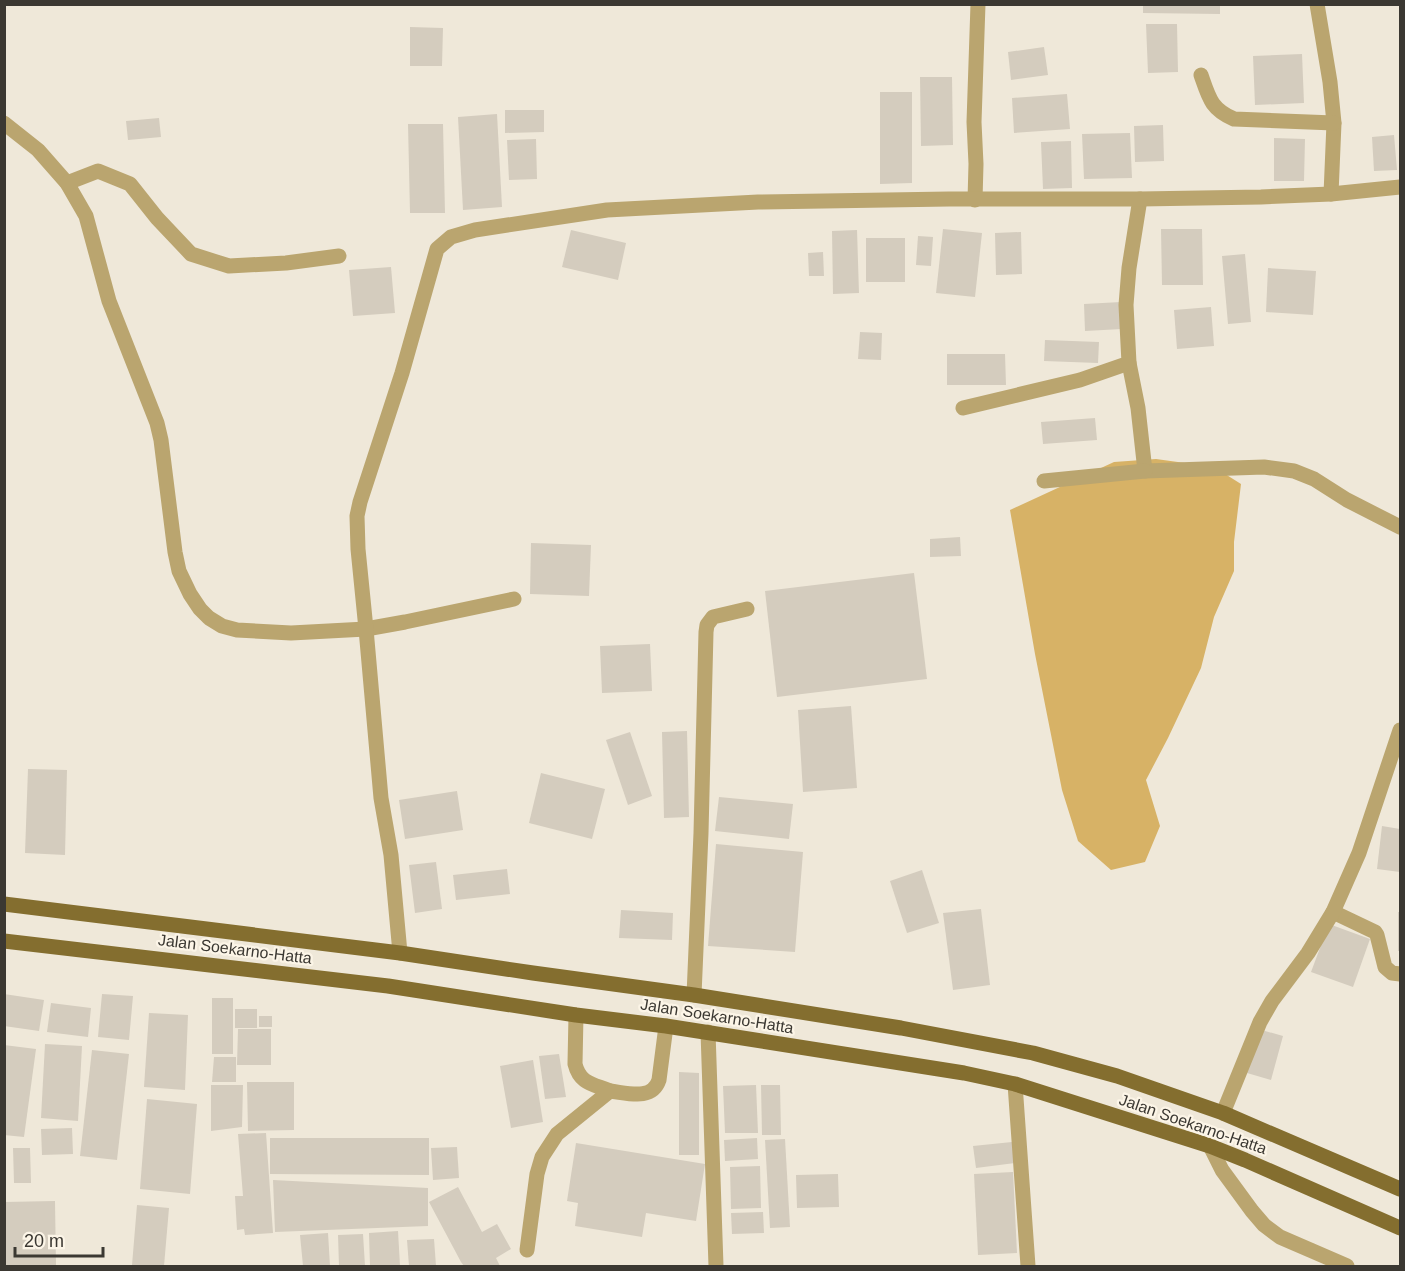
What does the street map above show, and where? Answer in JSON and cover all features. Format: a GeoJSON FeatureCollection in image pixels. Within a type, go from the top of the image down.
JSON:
{"type":"FeatureCollection","features":[{"type":"Feature","properties":{"kind":"main road"},"geometry":{"type":"LineString","coordinates":[[4,904],[400,953],[532,974],[694,995],[901,1028],[1033,1053],[1117,1076],[1223,1113],[1401,1189]]}},
{"type":"Feature","properties":{"kind":"main road","name":"Jalan Soekarno-Hatta"},"geometry":{"type":"LineString","coordinates":[[4,940],[388,986],[576,1015],[708,1032],[964,1073],[1015,1084],[1210,1146],[1401,1228]]}},
{"type":"Feature","properties":{"kind":"street"},"geometry":{"type":"LineString","coordinates":[[975,200],[974,122],[978,4]]}},
{"type":"Feature","properties":{"kind":"street"},"geometry":{"type":"LineString","coordinates":[[1317,4],[1334,123],[1331,194]]}},
{"type":"Feature","properties":{"kind":"street"},"geometry":{"type":"LineString","coordinates":[[1202,75],[1209,99],[1224,115],[1234,119],[1334,123]]}},
{"type":"Feature","properties":{"kind":"street"},"geometry":{"type":"LineString","coordinates":[[4,123],[38,150],[67,183],[86,216],[109,301],[157,423],[179,571],[190,594],[209,618],[222,626],[237,630],[291,633],[366,629],[514,599]]}},
{"type":"Feature","properties":{"kind":"street"},"geometry":{"type":"LineString","coordinates":[[67,183],[98,171],[130,184],[157,218],[191,254],[229,266],[286,263],[339,256]]}},
{"type":"Feature","properties":{"kind":"street"},"geometry":{"type":"LineString","coordinates":[[400,953],[391,855],[381,798],[357,540],[358,509],[402,373],[437,249],[444,242],[451,237],[475,230],[607,210],[758,202],[1140,199],[1331,194],[1401,188]]}},
{"type":"Feature","properties":{"kind":"street"},"geometry":{"type":"LineString","coordinates":[[1140,199],[1129,268],[1126,305],[1129,363],[1138,408],[1145,471]]}},
{"type":"Feature","properties":{"kind":"street"},"geometry":{"type":"LineString","coordinates":[[963,408],[1080,380],[1129,363]]}},
{"type":"Feature","properties":{"kind":"street"},"geometry":{"type":"LineString","coordinates":[[1044,481],[1145,471],[1264,467],[1294,471],[1314,478],[1347,500],[1401,527]]}},
{"type":"Feature","properties":{"kind":"street"},"geometry":{"type":"LineString","coordinates":[[694,995],[706,632],[707,625],[713,617],[747,609]]}},
{"type":"Feature","properties":{"kind":"street"},"geometry":{"type":"LineString","coordinates":[[1223,1113],[1260,1022],[1334,912],[1359,854],[1401,730]]}},
{"type":"Feature","properties":{"kind":"street"},"geometry":{"type":"LineString","coordinates":[[1334,912],[1375,932],[1385,967],[1392,973],[1401,974]]}},
{"type":"Feature","properties":{"kind":"street"},"geometry":{"type":"LineString","coordinates":[[576,1015],[574,1064],[576,1070],[582,1080],[610,1091],[643,1095],[657,1088],[666,1026]]}},
{"type":"Feature","properties":{"kind":"street"},"geometry":{"type":"LineString","coordinates":[[708,1032],[716,1266]]}},
{"type":"Feature","properties":{"kind":"street"},"geometry":{"type":"LineString","coordinates":[[1015,1084],[1028,1266]]}},
{"type":"Feature","properties":{"kind":"street"},"geometry":{"type":"LineString","coordinates":[[527,1250],[537,1174],[542,1157],[557,1134],[610,1091]]}},
{"type":"Feature","properties":{"kind":"street"},"geometry":{"type":"LineString","coordinates":[[1210,1146],[1222,1170],[1264,1225],[1280,1237],[1347,1266]]}},
{"type":"Feature","properties":{"kind":"shaded area"},"geometry":{"type":"Polygon","coordinates":[[[1156,459],[1214,467],[1241,484],[1234,542],[1234,571],[1214,617],[1201,668],[1146,780],[1160,826],[1145,862],[1111,870],[1078,841],[1062,790],[1010,510],[1114,462],[1156,459]]]}},
{"type":"Feature","properties":{"kind":"building"},"geometry":{"type":"Polygon","coordinates":[[[1143,4],[1220,4],[1220,14],[1143,13],[1143,4]]]}},
{"type":"Feature","properties":{"kind":"building"},"geometry":{"type":"Polygon","coordinates":[[[1146,24],[1177,24],[1178,72],[1148,73],[1146,24]]]}},
{"type":"Feature","properties":{"kind":"building"},"geometry":{"type":"Polygon","coordinates":[[[410,27],[443,28],[442,66],[410,66],[410,27]]]}},
{"type":"Feature","properties":{"kind":"building"},"geometry":{"type":"Polygon","coordinates":[[[1044,47],[1048,75],[1011,80],[1008,52],[1044,47]]]}},
{"type":"Feature","properties":{"kind":"building"},"geometry":{"type":"Polygon","coordinates":[[[1302,54],[1304,103],[1255,105],[1253,56],[1302,54]]]}},
{"type":"Feature","properties":{"kind":"building"},"geometry":{"type":"Polygon","coordinates":[[[920,77],[952,77],[953,145],[921,146],[920,77]]]}},
{"type":"Feature","properties":{"kind":"building"},"geometry":{"type":"Polygon","coordinates":[[[880,92],[912,92],[912,183],[880,184],[880,92]]]}},
{"type":"Feature","properties":{"kind":"building"},"geometry":{"type":"Polygon","coordinates":[[[1067,94],[1070,129],[1014,133],[1012,98],[1067,94]]]}},
{"type":"Feature","properties":{"kind":"building"},"geometry":{"type":"Polygon","coordinates":[[[505,110],[544,110],[544,132],[505,133],[505,110]]]}},
{"type":"Feature","properties":{"kind":"building"},"geometry":{"type":"Polygon","coordinates":[[[497,114],[502,207],[463,210],[458,117],[497,114]]]}},
{"type":"Feature","properties":{"kind":"building"},"geometry":{"type":"Polygon","coordinates":[[[159,118],[161,137],[128,140],[126,121],[159,118]]]}},
{"type":"Feature","properties":{"kind":"building"},"geometry":{"type":"Polygon","coordinates":[[[408,124],[443,124],[445,213],[410,213],[408,124]]]}},
{"type":"Feature","properties":{"kind":"building"},"geometry":{"type":"Polygon","coordinates":[[[1163,125],[1164,161],[1135,162],[1134,126],[1163,125]]]}},
{"type":"Feature","properties":{"kind":"building"},"geometry":{"type":"Polygon","coordinates":[[[1130,133],[1132,178],[1084,179],[1082,134],[1130,133]]]}},
{"type":"Feature","properties":{"kind":"building"},"geometry":{"type":"Polygon","coordinates":[[[1394,135],[1397,170],[1374,171],[1372,137],[1394,135]]]}},
{"type":"Feature","properties":{"kind":"building"},"geometry":{"type":"Polygon","coordinates":[[[1274,138],[1305,139],[1304,181],[1274,181],[1274,138]]]}},
{"type":"Feature","properties":{"kind":"building"},"geometry":{"type":"Polygon","coordinates":[[[536,139],[537,179],[509,180],[507,140],[536,139]]]}},
{"type":"Feature","properties":{"kind":"building"},"geometry":{"type":"Polygon","coordinates":[[[1071,141],[1072,188],[1043,189],[1041,142],[1071,141]]]}},
{"type":"Feature","properties":{"kind":"building"},"geometry":{"type":"Polygon","coordinates":[[[943,229],[982,233],[975,297],[936,293],[943,229]]]}},
{"type":"Feature","properties":{"kind":"building"},"geometry":{"type":"Polygon","coordinates":[[[1161,229],[1202,229],[1203,285],[1162,285],[1161,229]]]}},
{"type":"Feature","properties":{"kind":"building"},"geometry":{"type":"Polygon","coordinates":[[[571,230],[626,243],[618,280],[562,267],[571,230]]]}},
{"type":"Feature","properties":{"kind":"building"},"geometry":{"type":"Polygon","coordinates":[[[857,230],[859,293],[833,294],[832,231],[857,230]]]}},
{"type":"Feature","properties":{"kind":"building"},"geometry":{"type":"Polygon","coordinates":[[[1021,232],[1022,274],[996,275],[995,233],[1021,232]]]}},
{"type":"Feature","properties":{"kind":"building"},"geometry":{"type":"Polygon","coordinates":[[[918,236],[933,237],[931,266],[916,265],[918,236]]]}},
{"type":"Feature","properties":{"kind":"building"},"geometry":{"type":"Polygon","coordinates":[[[866,238],[905,238],[905,282],[866,282],[866,238]]]}},
{"type":"Feature","properties":{"kind":"building"},"geometry":{"type":"Polygon","coordinates":[[[823,252],[824,276],[809,276],[808,253],[823,252]]]}},
{"type":"Feature","properties":{"kind":"building"},"geometry":{"type":"Polygon","coordinates":[[[1245,254],[1251,322],[1228,324],[1222,256],[1245,254]]]}},
{"type":"Feature","properties":{"kind":"building"},"geometry":{"type":"Polygon","coordinates":[[[391,267],[395,313],[353,316],[349,270],[391,267]]]}},
{"type":"Feature","properties":{"kind":"building"},"geometry":{"type":"Polygon","coordinates":[[[1268,268],[1316,271],[1313,315],[1266,312],[1268,268]]]}},
{"type":"Feature","properties":{"kind":"building"},"geometry":{"type":"Polygon","coordinates":[[[1121,302],[1122,329],[1085,331],[1084,304],[1121,302]]]}},
{"type":"Feature","properties":{"kind":"building"},"geometry":{"type":"Polygon","coordinates":[[[1211,307],[1214,346],[1177,349],[1174,310],[1211,307]]]}},
{"type":"Feature","properties":{"kind":"building"},"geometry":{"type":"Polygon","coordinates":[[[860,332],[882,333],[881,360],[858,359],[860,332]]]}},
{"type":"Feature","properties":{"kind":"building"},"geometry":{"type":"Polygon","coordinates":[[[1045,340],[1099,342],[1098,363],[1044,361],[1045,340]]]}},
{"type":"Feature","properties":{"kind":"building"},"geometry":{"type":"Polygon","coordinates":[[[947,354],[1005,354],[1006,385],[947,385],[947,354]]]}},
{"type":"Feature","properties":{"kind":"building"},"geometry":{"type":"Polygon","coordinates":[[[1095,418],[1097,440],[1043,444],[1041,422],[1095,418]]]}},
{"type":"Feature","properties":{"kind":"building"},"geometry":{"type":"Polygon","coordinates":[[[960,537],[961,556],[930,557],[930,539],[960,537]]]}},
{"type":"Feature","properties":{"kind":"building"},"geometry":{"type":"Polygon","coordinates":[[[531,543],[591,545],[589,596],[530,594],[531,543]]]}},
{"type":"Feature","properties":{"kind":"building"},"geometry":{"type":"Polygon","coordinates":[[[914,573],[927,679],[777,697],[765,591],[914,573]]]}},
{"type":"Feature","properties":{"kind":"building"},"geometry":{"type":"Polygon","coordinates":[[[650,644],[652,691],[602,693],[600,646],[650,644]]]}},
{"type":"Feature","properties":{"kind":"building"},"geometry":{"type":"Polygon","coordinates":[[[851,706],[857,788],[803,792],[798,710],[851,706]]]}},
{"type":"Feature","properties":{"kind":"building"},"geometry":{"type":"Polygon","coordinates":[[[687,731],[689,817],[664,818],[662,732],[687,731]]]}},
{"type":"Feature","properties":{"kind":"building"},"geometry":{"type":"Polygon","coordinates":[[[630,732],[652,796],[628,805],[606,740],[630,732]]]}},
{"type":"Feature","properties":{"kind":"building"},"geometry":{"type":"Polygon","coordinates":[[[28,769],[67,770],[65,855],[25,853],[28,769]]]}},
{"type":"Feature","properties":{"kind":"building"},"geometry":{"type":"Polygon","coordinates":[[[541,773],[605,789],[592,839],[529,823],[541,773]]]}},
{"type":"Feature","properties":{"kind":"building"},"geometry":{"type":"Polygon","coordinates":[[[457,791],[463,830],[405,839],[399,800],[457,791]]]}},
{"type":"Feature","properties":{"kind":"building"},"geometry":{"type":"Polygon","coordinates":[[[719,797],[793,804],[789,839],[715,831],[719,797]]]}},
{"type":"Feature","properties":{"kind":"building"},"geometry":{"type":"Polygon","coordinates":[[[1382,826],[1400,829],[1400,872],[1377,869],[1382,826]]]}},
{"type":"Feature","properties":{"kind":"building"},"geometry":{"type":"Polygon","coordinates":[[[716,844],[803,852],[795,952],[708,946],[716,844]]]}},
{"type":"Feature","properties":{"kind":"building"},"geometry":{"type":"Polygon","coordinates":[[[436,862],[442,909],[415,913],[409,865],[436,862]]]}},
{"type":"Feature","properties":{"kind":"building"},"geometry":{"type":"Polygon","coordinates":[[[507,869],[510,894],[456,900],[453,875],[507,869]]]}},
{"type":"Feature","properties":{"kind":"building"},"geometry":{"type":"Polygon","coordinates":[[[922,870],[939,923],[907,933],[890,881],[922,870]]]}},
{"type":"Feature","properties":{"kind":"building"},"geometry":{"type":"Polygon","coordinates":[[[981,909],[990,985],[953,990],[943,913],[981,909]]]}},
{"type":"Feature","properties":{"kind":"building"},"geometry":{"type":"Polygon","coordinates":[[[621,910],[673,913],[672,940],[619,938],[621,910]]]}},
{"type":"Feature","properties":{"kind":"building"},"geometry":{"type":"Polygon","coordinates":[[[1398,912],[1400,912],[1400,951],[1398,951],[1398,912]]]}},
{"type":"Feature","properties":{"kind":"building"},"geometry":{"type":"Polygon","coordinates":[[[1329,924],[1370,939],[1353,987],[1311,972],[1329,924]]]}},
{"type":"Feature","properties":{"kind":"building"},"geometry":{"type":"Polygon","coordinates":[[[4,994],[44,1000],[39,1031],[4,1026],[4,994]]]}},
{"type":"Feature","properties":{"kind":"building"},"geometry":{"type":"Polygon","coordinates":[[[102,994],[133,996],[129,1040],[98,1037],[102,994]]]}},
{"type":"Feature","properties":{"kind":"building"},"geometry":{"type":"Polygon","coordinates":[[[212,998],[233,998],[233,1054],[212,1054],[212,998]]]}},
{"type":"Feature","properties":{"kind":"building"},"geometry":{"type":"Polygon","coordinates":[[[51,1003],[91,1008],[88,1037],[47,1032],[51,1003]]]}},
{"type":"Feature","properties":{"kind":"building"},"geometry":{"type":"Polygon","coordinates":[[[235,1009],[257,1009],[257,1028],[235,1028],[235,1009]]]}},
{"type":"Feature","properties":{"kind":"building"},"geometry":{"type":"Polygon","coordinates":[[[149,1013],[188,1015],[185,1090],[144,1087],[149,1013]]]}},
{"type":"Feature","properties":{"kind":"building"},"geometry":{"type":"Polygon","coordinates":[[[259,1016],[272,1016],[272,1027],[259,1027],[259,1016]]]}},
{"type":"Feature","properties":{"kind":"building"},"geometry":{"type":"Polygon","coordinates":[[[238,1029],[271,1029],[271,1065],[237,1065],[238,1029]]]}},
{"type":"Feature","properties":{"kind":"building"},"geometry":{"type":"Polygon","coordinates":[[[1258,1029],[1283,1036],[1271,1080],[1247,1073],[1258,1029]]]}},
{"type":"Feature","properties":{"kind":"building"},"geometry":{"type":"Polygon","coordinates":[[[45,1044],[82,1046],[78,1121],[41,1118],[45,1044]]]}},
{"type":"Feature","properties":{"kind":"building"},"geometry":{"type":"Polygon","coordinates":[[[4,1045],[36,1049],[24,1137],[4,1135],[4,1045]]]}},
{"type":"Feature","properties":{"kind":"building"},"geometry":{"type":"Polygon","coordinates":[[[92,1050],[129,1054],[117,1160],[80,1156],[92,1050]]]}},
{"type":"Feature","properties":{"kind":"building"},"geometry":{"type":"Polygon","coordinates":[[[559,1054],[566,1097],[545,1099],[539,1056],[559,1054]]]}},
{"type":"Feature","properties":{"kind":"building"},"geometry":{"type":"Polygon","coordinates":[[[214,1057],[236,1057],[236,1082],[212,1082],[214,1057]]]}},
{"type":"Feature","properties":{"kind":"building"},"geometry":{"type":"Polygon","coordinates":[[[533,1060],[543,1122],[511,1128],[500,1066],[533,1060]]]}},
{"type":"Feature","properties":{"kind":"building"},"geometry":{"type":"Polygon","coordinates":[[[679,1072],[699,1073],[699,1155],[679,1155],[679,1072]]]}},
{"type":"Feature","properties":{"kind":"building"},"geometry":{"type":"Polygon","coordinates":[[[247,1082],[294,1082],[294,1130],[248,1131],[247,1082]]]}},
{"type":"Feature","properties":{"kind":"building"},"geometry":{"type":"Polygon","coordinates":[[[211,1085],[243,1085],[242,1127],[211,1131],[211,1085]]]}},
{"type":"Feature","properties":{"kind":"building"},"geometry":{"type":"Polygon","coordinates":[[[756,1085],[758,1133],[725,1133],[723,1086],[756,1085]]]}},
{"type":"Feature","properties":{"kind":"building"},"geometry":{"type":"Polygon","coordinates":[[[761,1085],[780,1085],[781,1135],[762,1135],[761,1085]]]}},
{"type":"Feature","properties":{"kind":"building"},"geometry":{"type":"Polygon","coordinates":[[[147,1099],[197,1104],[190,1194],[140,1189],[147,1099]]]}},
{"type":"Feature","properties":{"kind":"building"},"geometry":{"type":"Polygon","coordinates":[[[72,1128],[73,1154],[42,1155],[41,1129],[72,1128]]]}},
{"type":"Feature","properties":{"kind":"building"},"geometry":{"type":"Polygon","coordinates":[[[266,1133],[273,1233],[245,1235],[244,1229],[237,1230],[235,1196],[243,1196],[238,1134],[266,1133]]]}},
{"type":"Feature","properties":{"kind":"building"},"geometry":{"type":"Polygon","coordinates":[[[270,1138],[429,1138],[429,1175],[270,1174],[270,1138]]]}},
{"type":"Feature","properties":{"kind":"building"},"geometry":{"type":"Polygon","coordinates":[[[757,1138],[758,1159],[725,1161],[724,1140],[757,1138]]]}},
{"type":"Feature","properties":{"kind":"building"},"geometry":{"type":"Polygon","coordinates":[[[785,1139],[790,1227],[770,1228],[765,1140],[785,1139]]]}},
{"type":"Feature","properties":{"kind":"building"},"geometry":{"type":"Polygon","coordinates":[[[1012,1142],[1015,1163],[976,1168],[973,1146],[1012,1142]]]}},
{"type":"Feature","properties":{"kind":"building"},"geometry":{"type":"Polygon","coordinates":[[[576,1143],[705,1164],[696,1221],[646,1213],[642,1237],[575,1226],[578,1203],[567,1201],[576,1143]]]}},
{"type":"Feature","properties":{"kind":"building"},"geometry":{"type":"Polygon","coordinates":[[[457,1147],[459,1178],[433,1180],[431,1148],[457,1147]]]}},
{"type":"Feature","properties":{"kind":"building"},"geometry":{"type":"Polygon","coordinates":[[[13,1148],[30,1148],[31,1183],[14,1183],[13,1148]]]}},
{"type":"Feature","properties":{"kind":"building"},"geometry":{"type":"Polygon","coordinates":[[[760,1166],[761,1208],[731,1209],[730,1167],[760,1166]]]}},
{"type":"Feature","properties":{"kind":"building"},"geometry":{"type":"Polygon","coordinates":[[[1013,1172],[1017,1253],[978,1255],[974,1174],[1013,1172]]]}},
{"type":"Feature","properties":{"kind":"building"},"geometry":{"type":"Polygon","coordinates":[[[838,1174],[839,1207],[797,1208],[796,1175],[838,1174]]]}},
{"type":"Feature","properties":{"kind":"building"},"geometry":{"type":"Polygon","coordinates":[[[273,1180],[428,1188],[428,1226],[275,1232],[273,1180]]]}},
{"type":"Feature","properties":{"kind":"building"},"geometry":{"type":"Polygon","coordinates":[[[458,1187],[482,1232],[497,1224],[511,1249],[496,1258],[500,1266],[464,1266],[429,1202],[458,1187]]]}},
{"type":"Feature","properties":{"kind":"building"},"geometry":{"type":"Polygon","coordinates":[[[55,1201],[56,1266],[4,1266],[4,1202],[55,1201]]]}},
{"type":"Feature","properties":{"kind":"building"},"geometry":{"type":"Polygon","coordinates":[[[137,1205],[169,1208],[164,1266],[132,1265],[137,1205]]]}},
{"type":"Feature","properties":{"kind":"building"},"geometry":{"type":"Polygon","coordinates":[[[763,1212],[764,1233],[732,1234],[731,1213],[763,1212]]]}},
{"type":"Feature","properties":{"kind":"building"},"geometry":{"type":"Polygon","coordinates":[[[398,1231],[400,1266],[370,1266],[369,1233],[398,1231]]]}},
{"type":"Feature","properties":{"kind":"building"},"geometry":{"type":"Polygon","coordinates":[[[328,1233],[330,1266],[303,1266],[300,1235],[328,1233]]]}},
{"type":"Feature","properties":{"kind":"building"},"geometry":{"type":"Polygon","coordinates":[[[363,1234],[365,1266],[339,1266],[338,1235],[363,1234]]]}},
{"type":"Feature","properties":{"kind":"building"},"geometry":{"type":"Polygon","coordinates":[[[434,1239],[436,1266],[409,1266],[407,1240],[434,1239]]]}}]}
